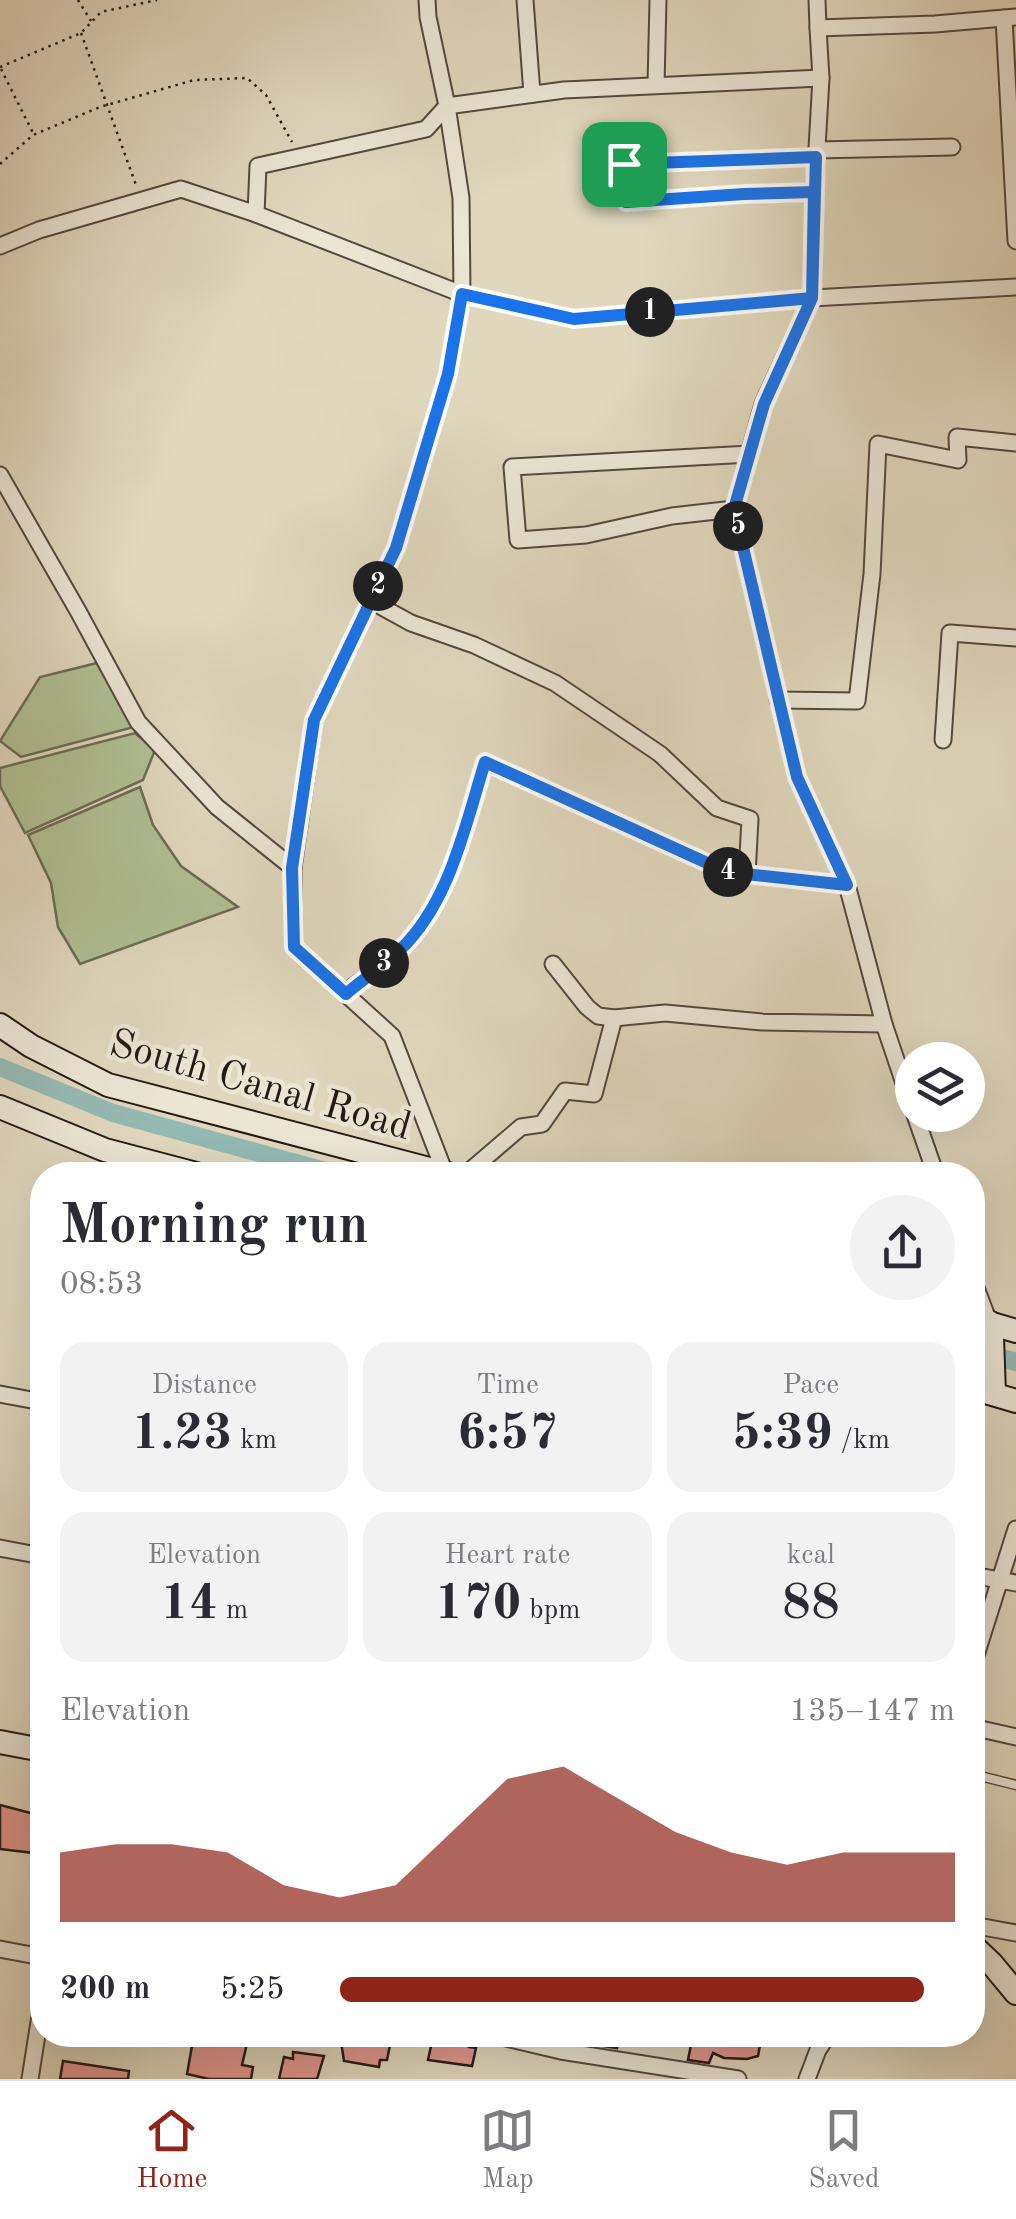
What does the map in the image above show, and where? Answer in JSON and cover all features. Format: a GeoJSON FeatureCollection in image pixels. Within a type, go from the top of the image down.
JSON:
{"type":"FeatureCollection","features":[{"type":"Feature","properties":{"kind":"main road","name":"South Canal Road"},"geometry":{"type":"LineString","coordinates":[[0,1025],[31,1046],[108,1084],[408,1162]]}},
{"type":"Feature","properties":{"kind":"main road"},"geometry":{"type":"LineString","coordinates":[[0,1107],[104,1150],[150,1162]]}},
{"type":"Feature","properties":{"kind":"main road"},"geometry":{"type":"LineString","coordinates":[[994,1389],[985,1326],[1016,1331]]}},
{"type":"Feature","properties":{"kind":"main road"},"geometry":{"type":"LineString","coordinates":[[0,1742],[30,1748]]}},
{"type":"Feature","properties":{"kind":"main road"},"geometry":{"type":"LineString","coordinates":[[985,1957],[1016,1993]]}},
{"type":"Feature","properties":{"kind":"street"},"geometry":{"type":"LineString","coordinates":[[427,0],[461,198],[462,294],[443,391],[396,548],[314,720],[292,868],[294,947],[392,1036],[449,1162]]}},
{"type":"Feature","properties":{"kind":"street"},"geometry":{"type":"LineString","coordinates":[[525,0],[532,94]]}},
{"type":"Feature","properties":{"kind":"street"},"geometry":{"type":"LineString","coordinates":[[656,85],[658,0]]}},
{"type":"Feature","properties":{"kind":"street"},"geometry":{"type":"LineString","coordinates":[[818,0],[822,78],[812,298],[764,404],[734,509],[797,777],[847,885],[895,1057]]}},
{"type":"Feature","properties":{"kind":"street"},"geometry":{"type":"LineString","coordinates":[[818,28],[1010,18],[1016,241]]}},
{"type":"Feature","properties":{"kind":"street"},"geometry":{"type":"LineString","coordinates":[[256,214],[258,166],[426,129],[447,106],[564,90],[822,78]]}},
{"type":"Feature","properties":{"kind":"street"},"geometry":{"type":"LineString","coordinates":[[814,192],[626,202],[624,164],[952,147]]}},
{"type":"Feature","properties":{"kind":"street"},"geometry":{"type":"LineString","coordinates":[[0,246],[39,230],[181,188],[462,294],[574,319],[812,298],[1016,287]]}},
{"type":"Feature","properties":{"kind":"street"},"geometry":{"type":"LineString","coordinates":[[778,700],[858,701],[872,574],[878,444],[958,460],[958,437],[1016,442]]}},
{"type":"Feature","properties":{"kind":"street"},"geometry":{"type":"LineString","coordinates":[[734,509],[672,516],[586,535],[518,540],[512,468],[750,454]]}},
{"type":"Feature","properties":{"kind":"street"},"geometry":{"type":"LineString","coordinates":[[0,475],[138,722],[216,807],[292,868]]}},
{"type":"Feature","properties":{"kind":"street"},"geometry":{"type":"LineString","coordinates":[[371,601],[411,623],[474,645],[555,683],[660,754],[717,808],[750,819],[747,874]]}},
{"type":"Feature","properties":{"kind":"street"},"geometry":{"type":"LineString","coordinates":[[943,740],[950,632],[1016,638]]}},
{"type":"Feature","properties":{"kind":"street"},"geometry":{"type":"LineString","coordinates":[[346,994],[400,950],[428,916],[452,867],[485,762],[727,872],[847,885]]}},
{"type":"Feature","properties":{"kind":"street"},"geometry":{"type":"LineString","coordinates":[[554,964],[598,1016],[665,1012],[762,1022],[884,1024]]}},
{"type":"Feature","properties":{"kind":"street"},"geometry":{"type":"LineString","coordinates":[[471,1162],[521,1128],[542,1124],[564,1091],[594,1094],[614,1018]]}},
{"type":"Feature","properties":{"kind":"street"},"geometry":{"type":"LineString","coordinates":[[921,1132],[931,1162]]}},
{"type":"Feature","properties":{"kind":"street"},"geometry":{"type":"LineString","coordinates":[[0,1394],[30,1400]]}},
{"type":"Feature","properties":{"kind":"street"},"geometry":{"type":"LineString","coordinates":[[985,1637],[1008,1582],[1016,1530]]}},
{"type":"Feature","properties":{"kind":"street"},"geometry":{"type":"LineString","coordinates":[[0,1548],[30,1554]]}},
{"type":"Feature","properties":{"kind":"street"},"geometry":{"type":"LineString","coordinates":[[985,1730],[1016,1737]]}},
{"type":"Feature","properties":{"kind":"street"},"geometry":{"type":"LineString","coordinates":[[985,1928],[1016,1934]]}},
{"type":"Feature","properties":{"kind":"street"},"geometry":{"type":"LineString","coordinates":[[0,1949],[30,1955]]}},
{"type":"Feature","properties":{"kind":"street"},"geometry":{"type":"LineString","coordinates":[[30,2079],[35,2047]]}},
{"type":"Feature","properties":{"kind":"street"},"geometry":{"type":"LineString","coordinates":[[544,2047],[738,2079]]}},
{"type":"Feature","properties":{"kind":"street"},"geometry":{"type":"LineString","coordinates":[[807,2079],[820,2047]]}},
{"type":"Feature","properties":{"kind":"lane"},"geometry":{"type":"LineString","coordinates":[[985,1777],[1016,1785]]}},
{"type":"Feature","properties":{"kind":"path"},"geometry":{"type":"LineString","coordinates":[[78,0],[92,22]]}},
{"type":"Feature","properties":{"kind":"path"},"geometry":{"type":"LineString","coordinates":[[34,135],[0,67],[80,33],[101,12],[158,0]]}},
{"type":"Feature","properties":{"kind":"path"},"geometry":{"type":"LineString","coordinates":[[80,33],[142,200]]}},
{"type":"Feature","properties":{"kind":"path"},"geometry":{"type":"LineString","coordinates":[[0,164],[34,135],[106,105],[194,80],[247,78],[266,95],[300,156]]}},
{"type":"Feature","properties":{"kind":"green space"},"geometry":{"type":"Polygon","coordinates":[[[97,663],[134,727],[21,757],[0,741],[40,677],[97,663]]]}},
{"type":"Feature","properties":{"kind":"green space"},"geometry":{"type":"Polygon","coordinates":[[[135,733],[155,750],[143,780],[25,833],[0,786],[0,768],[135,733]]]}},
{"type":"Feature","properties":{"kind":"green space"},"geometry":{"type":"Polygon","coordinates":[[[140,787],[153,825],[181,866],[238,907],[80,964],[58,927],[51,883],[28,835],[140,787]]]}},
{"type":"Feature","properties":{"kind":"building"},"geometry":{"type":"Polygon","coordinates":[[[0,1805],[30,1813],[30,1853],[0,1849],[0,1805]]]}},
{"type":"Feature","properties":{"kind":"building"},"geometry":{"type":"Polygon","coordinates":[[[192,2047],[246,2047],[242,2065],[253,2067],[251,2079],[209,2079],[187,2074],[192,2047]]]}},
{"type":"Feature","properties":{"kind":"building"},"geometry":{"type":"Polygon","coordinates":[[[342,2047],[390,2047],[387,2060],[380,2060],[379,2067],[344,2061],[342,2047]]]}},
{"type":"Feature","properties":{"kind":"building"},"geometry":{"type":"Polygon","coordinates":[[[431,2047],[476,2048],[472,2066],[428,2060],[431,2047]]]}},
{"type":"Feature","properties":{"kind":"building"},"geometry":{"type":"Polygon","coordinates":[[[691,2047],[760,2047],[758,2056],[747,2059],[724,2058],[713,2053],[709,2063],[688,2060],[691,2047]]]}},
{"type":"Feature","properties":{"kind":"building"},"geometry":{"type":"Polygon","coordinates":[[[293,2052],[324,2056],[317,2079],[279,2079],[284,2057],[293,2059],[293,2052]]]}},
{"type":"Feature","properties":{"kind":"building"},"geometry":{"type":"Polygon","coordinates":[[[63,2061],[129,2071],[128,2079],[60,2079],[63,2061]]]}},
{"type":"Feature","properties":{"kind":"waterway"},"geometry":{"type":"LineString","coordinates":[[0,1067],[113,1113],[292,1162]]}},
{"type":"Feature","properties":{"kind":"waterway"},"geometry":{"type":"LineString","coordinates":[[985,1353],[1016,1362]]}},
{"type":"Feature","properties":{"kind":"route"},"geometry":{"type":"LineString","coordinates":[[624,164],[626,202],[814,192],[812,298],[574,319],[462,294],[448,374],[396,548],[314,720],[292,868],[294,947],[346,994],[400,950],[428,916],[452,867],[485,762],[727,872],[847,885],[797,777],[734,509],[764,404],[812,298],[816,157],[624,164]]}}]}
